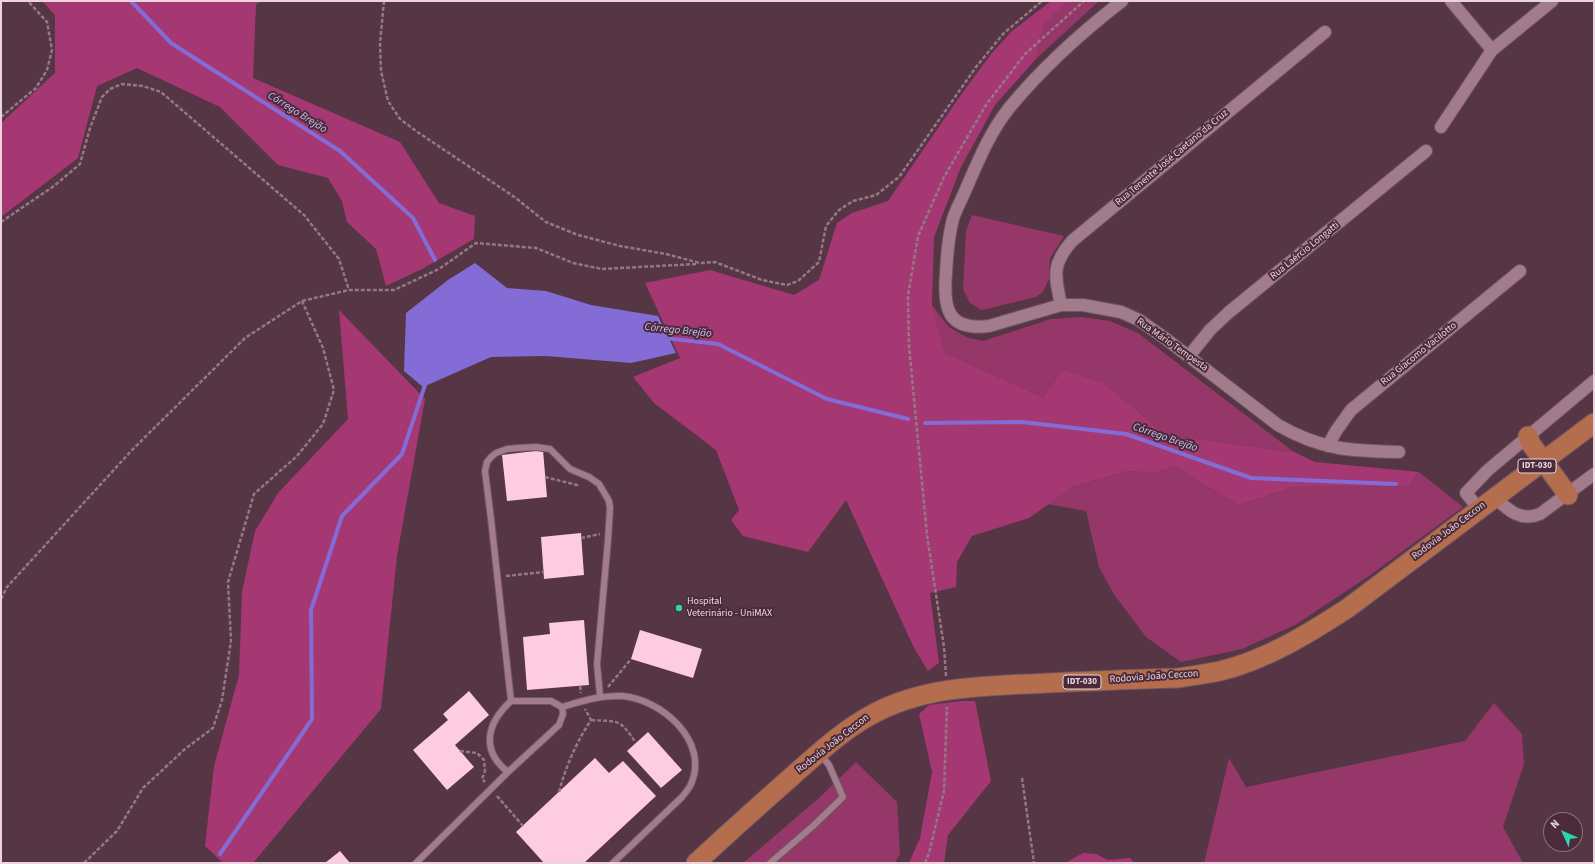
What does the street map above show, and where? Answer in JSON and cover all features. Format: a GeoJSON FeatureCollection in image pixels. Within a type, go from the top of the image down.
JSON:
{"type":"FeatureCollection","features":[{"type":"Feature","properties":{"kind":"main road","name":"Rodovia João Ceccon"},"geometry":{"type":"LineString","coordinates":[[696,863],[746,816],[819,753],[871,715],[914,698],[947,690],[1003,684],[1177,678],[1220,671],[1282,647],[1348,608],[1594,423]]}},
{"type":"Feature","properties":{"kind":"main road"},"geometry":{"type":"LineString","coordinates":[[1523,440],[1527,457],[1538,465],[1568,494]]}},
{"type":"Feature","properties":{"kind":"street","name":"Rua Mário Tempesta"},"geometry":{"type":"LineString","coordinates":[[1122,1],[1050,62],[1010,108],[994,131],[977,163],[953,218],[948,239],[944,294],[946,307],[951,315],[961,324],[979,327],[988,326],[1061,305],[1083,306],[1121,312],[1139,320],[1189,356],[1278,425],[1298,436],[1328,446],[1365,452],[1399,452]]}},
{"type":"Feature","properties":{"kind":"street"},"geometry":{"type":"LineString","coordinates":[[1451,1],[1492,50]]}},
{"type":"Feature","properties":{"kind":"street"},"geometry":{"type":"LineString","coordinates":[[1441,127],[1492,50],[1552,1]]}},
{"type":"Feature","properties":{"kind":"street","name":"Rua Tenente José Caetano da Cruz"},"geometry":{"type":"LineString","coordinates":[[1061,305],[1056,275],[1058,261],[1063,251],[1072,241],[1325,32]]}},
{"type":"Feature","properties":{"kind":"street","name":"Rua Laércio Longatti"},"geometry":{"type":"LineString","coordinates":[[1189,356],[1210,330],[1228,314],[1426,151]]}},
{"type":"Feature","properties":{"kind":"street","name":"Rua Giacomo Vacilotto"},"geometry":{"type":"LineString","coordinates":[[1328,446],[1336,431],[1351,410],[1520,271]]}},
{"type":"Feature","properties":{"kind":"street"},"geometry":{"type":"LineString","coordinates":[[1479,509],[1466,493],[1488,470],[1594,381]]}},
{"type":"Feature","properties":{"kind":"street"},"geometry":{"type":"LineString","coordinates":[[1494,497],[1513,513],[1531,517],[1540,514],[1594,474]]}},
{"type":"Feature","properties":{"kind":"lane"},"geometry":{"type":"LineString","coordinates":[[511,701],[485,471],[487,462],[491,457],[507,449],[530,447],[547,448],[556,454],[570,469],[589,478],[603,489],[609,501],[609,532],[597,664],[600,696]]}},
{"type":"Feature","properties":{"kind":"lane"},"geometry":{"type":"LineString","coordinates":[[562,708],[600,696],[622,696],[638,699],[663,710],[676,722],[690,741],[694,754],[694,770],[691,784],[682,797],[613,863]]}},
{"type":"Feature","properties":{"kind":"lane"},"geometry":{"type":"LineString","coordinates":[[416,863],[508,772],[559,725],[563,714],[562,708],[551,701],[511,701],[497,716],[492,726],[490,736],[491,747],[499,765],[508,772]]}},
{"type":"Feature","properties":{"kind":"lane"},"geometry":{"type":"LineString","coordinates":[[770,863],[843,798],[829,765],[819,753]]}},
{"type":"Feature","properties":{"kind":"path"},"geometry":{"type":"LineString","coordinates":[[1,117],[36,88],[46,70],[52,50],[47,22],[28,1]]}},
{"type":"Feature","properties":{"kind":"path"},"geometry":{"type":"LineString","coordinates":[[384,1],[380,43],[381,71],[388,101],[400,119],[513,196],[546,222],[578,236],[620,246],[666,254],[700,263]]}},
{"type":"Feature","properties":{"kind":"path"},"geometry":{"type":"LineString","coordinates":[[1,599],[7,587],[132,450],[222,360],[245,338],[302,301],[349,290],[394,290],[440,269],[476,243],[536,248],[573,264],[602,269],[715,262],[762,280],[787,285],[798,281],[809,273],[819,262],[826,226],[839,210],[853,201],[876,195],[899,177],[976,67],[1002,34],[1042,1]]}},
{"type":"Feature","properties":{"kind":"path"},"geometry":{"type":"LineString","coordinates":[[1,222],[54,186],[80,164],[90,128],[102,97],[110,90],[122,84],[143,86],[161,92],[304,215],[339,259],[349,290]]}},
{"type":"Feature","properties":{"kind":"path"},"geometry":{"type":"LineString","coordinates":[[84,863],[117,831],[143,788],[185,749],[213,728],[222,700],[231,641],[228,582],[254,494],[297,456],[323,424],[334,390],[323,348],[302,301]]}},
{"type":"Feature","properties":{"kind":"path"},"geometry":{"type":"LineString","coordinates":[[545,477],[577,485],[589,478]]}},
{"type":"Feature","properties":{"kind":"path"},"geometry":{"type":"LineString","coordinates":[[581,538],[609,532]]}},
{"type":"Feature","properties":{"kind":"path"},"geometry":{"type":"LineString","coordinates":[[498,577],[544,572]]}},
{"type":"Feature","properties":{"kind":"path"},"geometry":{"type":"LineString","coordinates":[[600,696],[631,659]]}},
{"type":"Feature","properties":{"kind":"path"},"geometry":{"type":"LineString","coordinates":[[580,686],[583,701],[591,720]]}},
{"type":"Feature","properties":{"kind":"path"},"geometry":{"type":"LineString","coordinates":[[925,863],[929,853],[944,791],[947,690]]}},
{"type":"Feature","properties":{"kind":"path"},"geometry":{"type":"LineString","coordinates":[[591,720],[618,722],[626,728],[636,743]]}},
{"type":"Feature","properties":{"kind":"path"},"geometry":{"type":"LineString","coordinates":[[559,792],[564,773],[577,742],[591,720]]}},
{"type":"Feature","properties":{"kind":"path"},"geometry":{"type":"LineString","coordinates":[[1022,778],[1034,863]]}},
{"type":"Feature","properties":{"kind":"shaded area"},"geometry":{"type":"Polygon","coordinates":[[[42,1],[262,1],[256,4],[253,78],[400,142],[439,203],[475,216],[474,239],[422,269],[386,286],[376,249],[347,222],[342,201],[328,178],[278,165],[220,107],[137,68],[97,86],[78,158],[1,217],[1,123],[55,73],[55,15],[42,1]]]}},
{"type":"Feature","properties":{"kind":"shaded area"},"geometry":{"type":"Polygon","coordinates":[[[1051,1],[1068,1],[1044,25],[1036,59],[995,105],[961,167],[934,237],[932,305],[945,353],[1043,397],[1063,369],[1104,383],[1166,435],[1294,452],[1315,462],[1419,472],[1409,486],[1291,487],[1238,505],[1174,466],[1157,473],[1127,471],[1073,487],[1029,518],[972,536],[957,562],[956,587],[930,593],[939,663],[928,671],[914,648],[846,500],[808,552],[743,536],[731,520],[739,510],[716,450],[654,403],[633,377],[680,358],[645,283],[710,270],[794,295],[819,280],[837,223],[852,213],[888,201],[958,99],[991,54],[1012,31],[1051,1]]]}},
{"type":"Feature","properties":{"kind":"shaded area"},"geometry":{"type":"Polygon","coordinates":[[[1068,1],[1099,1],[1036,59],[1044,25],[1068,1]]]}},
{"type":"Feature","properties":{"kind":"shaded area"},"geometry":{"type":"Polygon","coordinates":[[[972,215],[1064,236],[1050,258],[1049,279],[1043,292],[1036,297],[982,310],[970,303],[963,289],[966,231],[972,215]]]}},
{"type":"Feature","properties":{"kind":"shaded area"},"geometry":{"type":"Polygon","coordinates":[[[475,263],[507,288],[546,291],[591,305],[658,316],[676,353],[631,363],[546,356],[491,357],[423,387],[404,371],[406,313],[448,280],[475,263]]]}},
{"type":"Feature","properties":{"kind":"shaded area"},"geometry":{"type":"Polygon","coordinates":[[[932,305],[949,327],[966,337],[983,341],[1051,319],[1082,317],[1110,321],[1138,333],[1294,452],[1166,435],[1104,383],[1063,369],[1043,397],[945,353],[932,305]]]}},
{"type":"Feature","properties":{"kind":"shaded area"},"geometry":{"type":"Polygon","coordinates":[[[339,310],[425,399],[397,556],[381,709],[253,863],[223,863],[205,846],[214,766],[239,675],[242,592],[255,531],[278,493],[348,419],[339,310]]]}},
{"type":"Feature","properties":{"kind":"shaded area"},"geometry":{"type":"Polygon","coordinates":[[[1174,466],[1238,505],[1291,487],[1409,486],[1419,472],[1463,507],[1369,576],[1295,625],[1242,649],[1181,662],[1146,637],[1113,593],[1099,567],[1086,511],[1047,504],[1073,487],[1127,471],[1157,473],[1174,466]]]}},
{"type":"Feature","properties":{"kind":"shaded area"},"geometry":{"type":"Polygon","coordinates":[[[975,701],[991,781],[948,835],[944,863],[909,863],[920,838],[932,772],[919,714],[929,705],[975,701]]]}},
{"type":"Feature","properties":{"kind":"shaded area"},"geometry":{"type":"Polygon","coordinates":[[[1494,703],[1522,734],[1524,764],[1503,827],[1523,863],[1204,863],[1229,758],[1246,787],[1465,741],[1494,703]]]}},
{"type":"Feature","properties":{"kind":"shaded area"},"geometry":{"type":"Polygon","coordinates":[[[856,762],[897,802],[900,854],[895,863],[743,863],[820,797],[856,762]]]}},
{"type":"Feature","properties":{"kind":"shaded area"},"geometry":{"type":"Polygon","coordinates":[[[1083,853],[1096,854],[1108,860],[1130,858],[1134,863],[1065,863],[1083,853]]]}},
{"type":"Feature","properties":{"kind":"building"},"geometry":{"type":"Polygon","coordinates":[[[543,450],[547,497],[507,501],[502,455],[543,450]]]}},
{"type":"Feature","properties":{"kind":"building"},"geometry":{"type":"Polygon","coordinates":[[[581,533],[584,575],[544,579],[541,537],[581,533]]]}},
{"type":"Feature","properties":{"kind":"building"},"geometry":{"type":"Polygon","coordinates":[[[584,620],[589,685],[527,690],[523,637],[550,634],[549,623],[584,620]]]}},
{"type":"Feature","properties":{"kind":"building"},"geometry":{"type":"Polygon","coordinates":[[[640,630],[702,649],[693,678],[631,659],[640,630]]]}},
{"type":"Feature","properties":{"kind":"building"},"geometry":{"type":"Polygon","coordinates":[[[469,691],[489,715],[455,745],[474,767],[447,790],[413,750],[448,720],[443,714],[469,691]]]}},
{"type":"Feature","properties":{"kind":"building"},"geometry":{"type":"Polygon","coordinates":[[[648,732],[682,770],[661,788],[627,751],[648,732]]]}},
{"type":"Feature","properties":{"kind":"building"},"geometry":{"type":"Polygon","coordinates":[[[595,758],[609,773],[623,761],[656,796],[584,863],[544,863],[516,832],[595,758]]]}},
{"type":"Feature","properties":{"kind":"building"},"geometry":{"type":"Polygon","coordinates":[[[340,851],[350,863],[325,863],[340,851]]]}},
{"type":"Feature","properties":{"kind":"waterway","name":"Córrego Brejão"},"geometry":{"type":"LineString","coordinates":[[131,1],[171,43],[340,151],[413,218],[435,260]]}},
{"type":"Feature","properties":{"kind":"waterway","name":"Córrego Brejão"},"geometry":{"type":"LineString","coordinates":[[664,338],[718,344],[827,399],[908,419]]}},
{"type":"Feature","properties":{"kind":"waterway"},"geometry":{"type":"LineString","coordinates":[[220,854],[312,719],[311,610],[342,516],[402,454],[426,382]]}},
{"type":"Feature","properties":{"kind":"waterway","name":"Córrego Brejão"},"geometry":{"type":"LineString","coordinates":[[925,423],[1022,422],[1126,434],[1251,478],[1396,484]]}},
{"type":"Feature","properties":{"kind":"place","name":"Hospital Veterinário - UniMAX"},"geometry":{"type":"Point","coordinates":[679,608]}}]}
